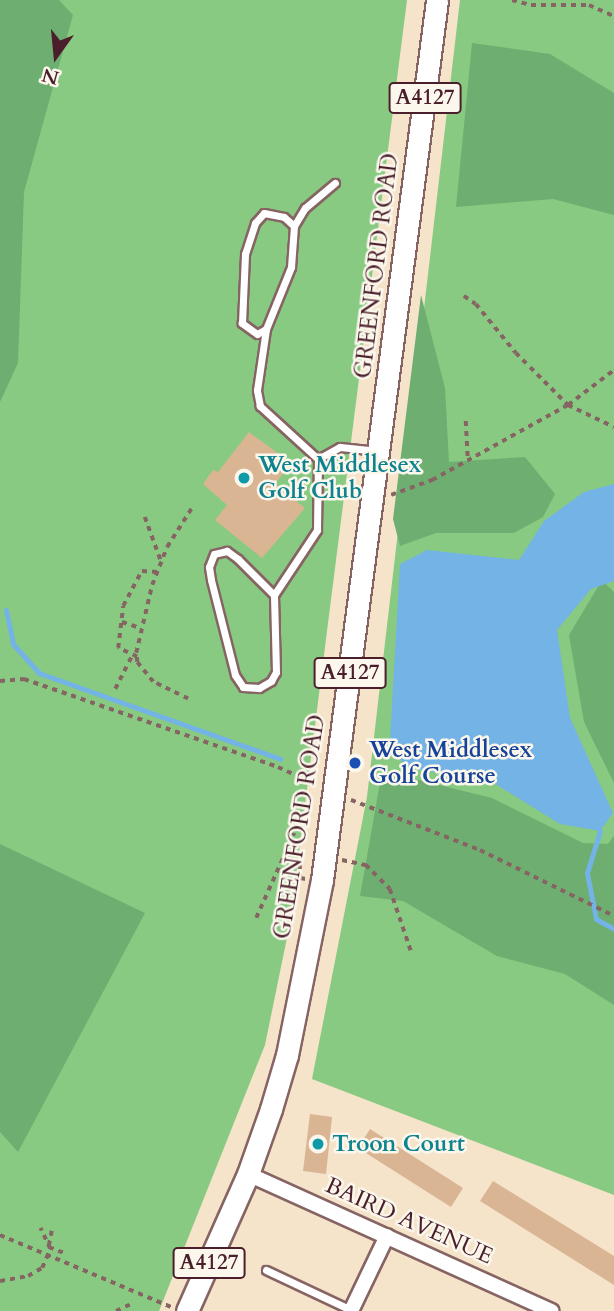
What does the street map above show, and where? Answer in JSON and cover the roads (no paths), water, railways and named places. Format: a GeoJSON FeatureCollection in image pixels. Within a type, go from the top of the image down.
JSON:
{"type":"FeatureCollection","features":[{"type":"Feature","properties":{"kind":"main road","name":"GREENFORD ROAD"},"geometry":{"type":"LineString","coordinates":[[187,1311],[248,1174],[287,1055],[334,793],[438,0]]}},
{"type":"Feature","properties":{"kind":"street","name":"BAIRD AVENUE"},"geometry":{"type":"LineString","coordinates":[[248,1174],[551,1311]]}},
{"type":"Feature","properties":{"kind":"street"},"geometry":{"type":"LineString","coordinates":[[351,1310],[387,1236]]}},
{"type":"Feature","properties":{"kind":"lane"},"geometry":{"type":"LineString","coordinates":[[274,595],[239,559],[227,551],[214,554],[209,567],[211,580],[235,675],[243,687],[258,688],[271,681],[276,672],[274,595],[317,530],[318,459],[260,406],[257,390],[266,329],[291,267],[294,226],[305,208],[335,183]]}},
{"type":"Feature","properties":{"kind":"lane"},"geometry":{"type":"LineString","coordinates":[[266,329],[257,334],[242,323],[245,254],[255,223],[264,213],[284,217],[294,226]]}},
{"type":"Feature","properties":{"kind":"lane"},"geometry":{"type":"LineString","coordinates":[[318,459],[340,447],[380,451]]}},
{"type":"Feature","properties":{"kind":"lane"},"geometry":{"type":"LineString","coordinates":[[266,1270],[351,1310]]}},
{"type":"Feature","properties":{"kind":"water"},"geometry":{"type":"Polygon","coordinates":[[[614,484],[614,581],[591,589],[557,630],[570,718],[613,813],[600,831],[560,824],[494,783],[405,767],[390,740],[400,564],[427,550],[519,560],[544,521],[584,492],[614,484]]]}},
{"type":"Feature","properties":{"kind":"waterway"},"geometry":{"type":"LineString","coordinates":[[6,610],[13,644],[39,673],[280,759]]}},
{"type":"Feature","properties":{"kind":"waterway"},"geometry":{"type":"LineString","coordinates":[[600,831],[587,873],[596,919],[614,929]]}},
{"type":"Feature","properties":{"kind":"place","name":"West Middlesex Golf Club"},"geometry":{"type":"Point","coordinates":[244,478]}},
{"type":"Feature","properties":{"kind":"place","name":"West Middlesex Golf Course"},"geometry":{"type":"Point","coordinates":[355,763]}},
{"type":"Feature","properties":{"kind":"place","name":"Troon Court"},"geometry":{"type":"Point","coordinates":[318,1144]}}]}
